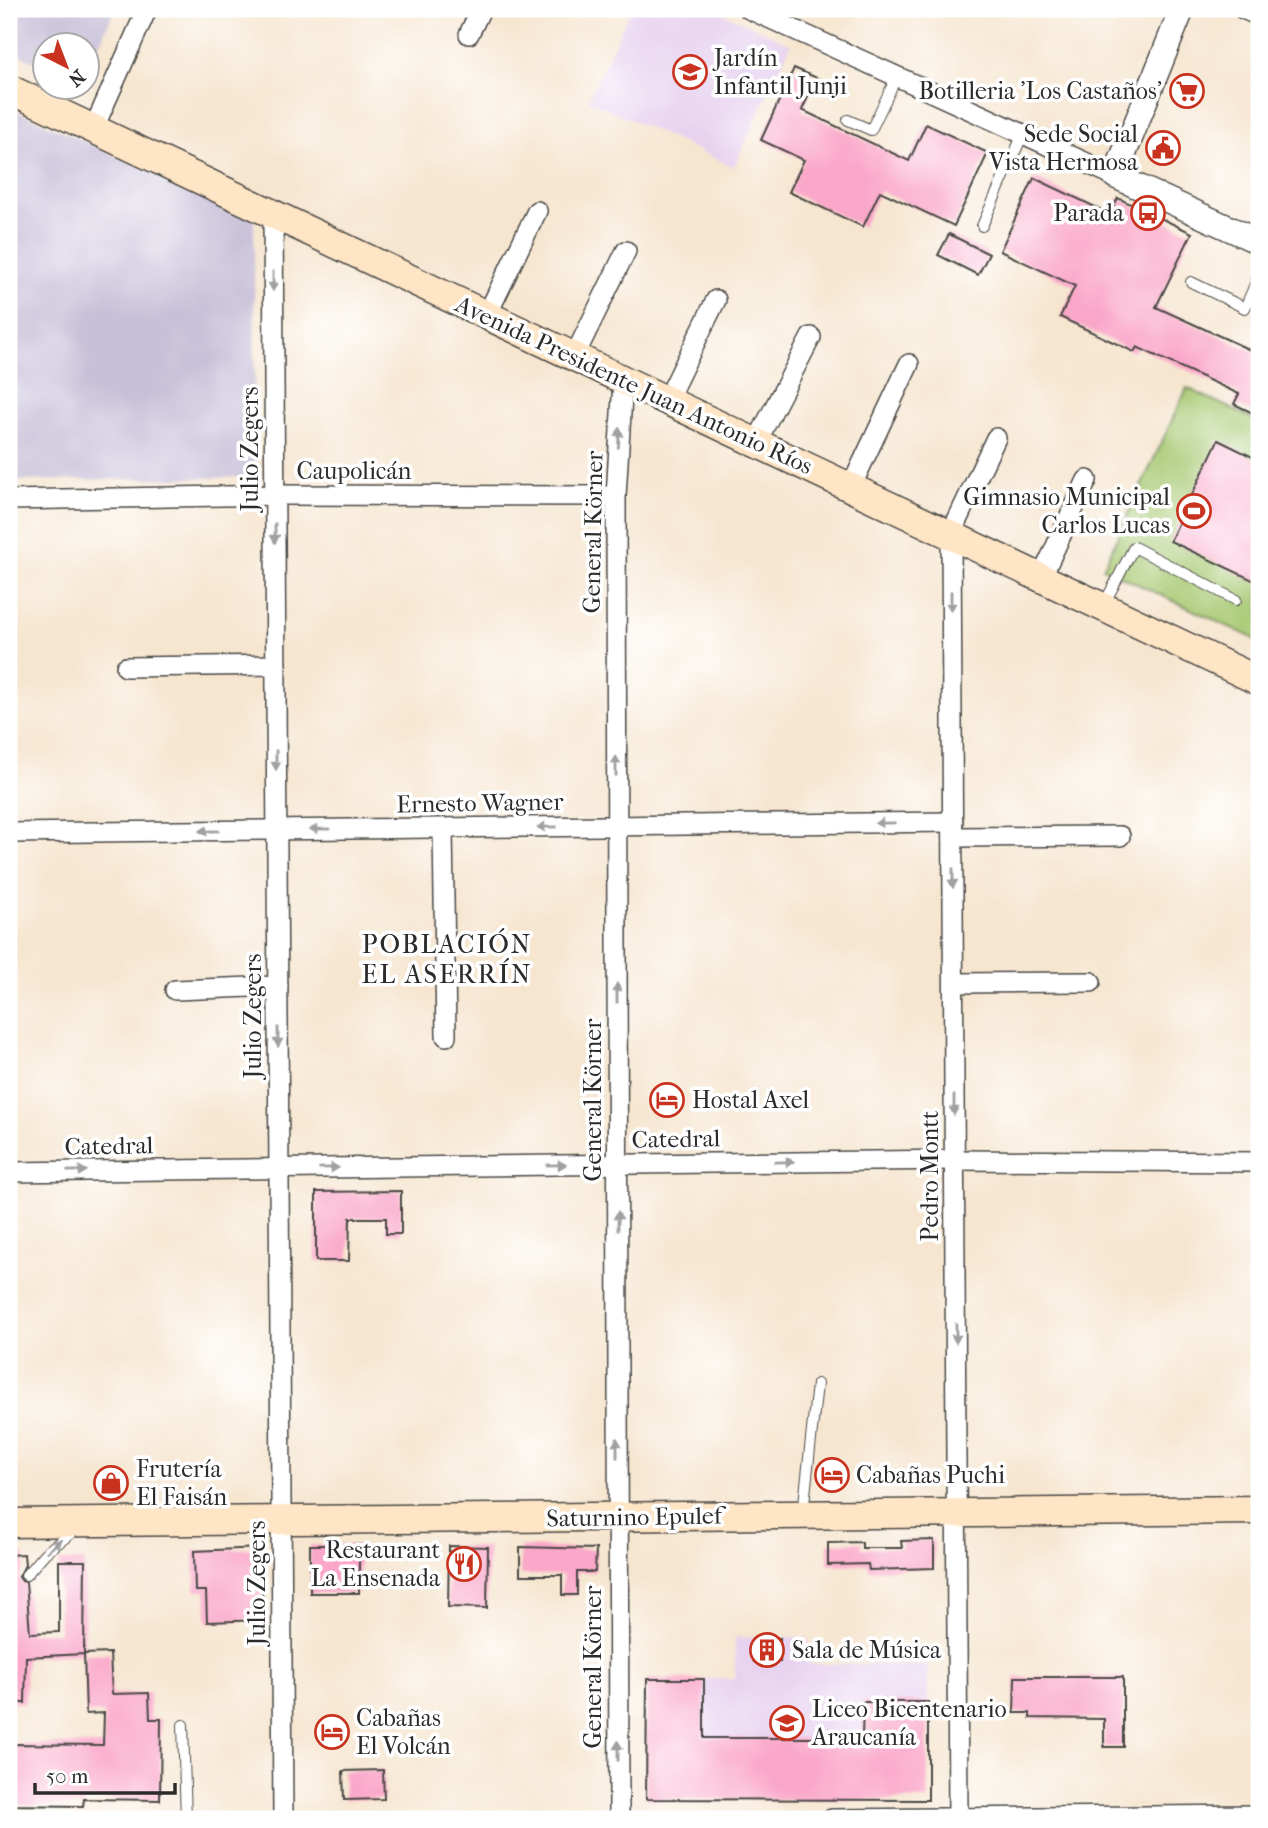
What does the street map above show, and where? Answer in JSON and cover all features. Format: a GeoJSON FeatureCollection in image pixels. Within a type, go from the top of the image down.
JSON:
{"type":"FeatureCollection","features":[{"type":"Feature","properties":{"kind":"main road","name":"Avenida Presidente Juan Antonio Ríos"},"geometry":{"type":"LineString","coordinates":[[9,89],[1259,681]]}},
{"type":"Feature","properties":{"kind":"main road","name":"Saturnino Epulef"},"geometry":{"type":"LineString","coordinates":[[9,1523],[1259,1510]]}},
{"type":"Feature","properties":{"kind":"street"},"geometry":{"type":"LineString","coordinates":[[469,34],[481,9]]}},
{"type":"Feature","properties":{"kind":"street"},"geometry":{"type":"LineString","coordinates":[[749,9],[1259,242]]}},
{"type":"Feature","properties":{"kind":"street"},"geometry":{"type":"LineString","coordinates":[[1115,176],[1182,9]]}},
{"type":"Feature","properties":{"kind":"street"},"geometry":{"type":"LineString","coordinates":[[1243,9],[1259,16]]}},
{"type":"Feature","properties":{"kind":"street"},"geometry":{"type":"LineString","coordinates":[[93,130],[140,11]]}},
{"type":"Feature","properties":{"kind":"street"},"geometry":{"type":"LineString","coordinates":[[487,315],[537,211]]}},
{"type":"Feature","properties":{"kind":"street","name":"Julio Zegers"},"geometry":{"type":"LineString","coordinates":[[273,213],[283,1819]]}},
{"type":"Feature","properties":{"kind":"street"},"geometry":{"type":"LineString","coordinates":[[574,357],[626,251]]}},
{"type":"Feature","properties":{"kind":"street"},"geometry":{"type":"LineString","coordinates":[[667,400],[716,300]]}},
{"type":"Feature","properties":{"kind":"street"},"geometry":{"type":"LineString","coordinates":[[756,443],[811,337]]}},
{"type":"Feature","properties":{"kind":"street"},"geometry":{"type":"LineString","coordinates":[[850,487],[909,364]]}},
{"type":"Feature","properties":{"kind":"street","name":"General Körner"},"geometry":{"type":"LineString","coordinates":[[619,1819],[615,496],[623,380]]}},
{"type":"Feature","properties":{"kind":"street"},"geometry":{"type":"LineString","coordinates":[[951,533],[996,438]]}},
{"type":"Feature","properties":{"kind":"street"},"geometry":{"type":"LineString","coordinates":[[1041,578],[1087,480]]}},
{"type":"Feature","properties":{"kind":"street","name":"Caupolicán"},"geometry":{"type":"LineString","coordinates":[[9,500],[275,496],[615,496]]}},
{"type":"Feature","properties":{"kind":"street","name":"Pedro Montt"},"geometry":{"type":"LineString","coordinates":[[951,533],[958,1819]]}},
{"type":"Feature","properties":{"kind":"street"},"geometry":{"type":"LineString","coordinates":[[126,667],[276,666]]}},
{"type":"Feature","properties":{"kind":"street","name":"Ernesto Wagner"},"geometry":{"type":"LineString","coordinates":[[9,833],[616,826],[953,830],[1120,836]]}},
{"type":"Feature","properties":{"kind":"street"},"geometry":{"type":"LineString","coordinates":[[443,828],[446,1036]]}},
{"type":"Feature","properties":{"kind":"street"},"geometry":{"type":"LineString","coordinates":[[954,983],[1091,982]]}},
{"type":"Feature","properties":{"kind":"street"},"geometry":{"type":"LineString","coordinates":[[174,990],[278,986]]}},
{"type":"Feature","properties":{"kind":"street","name":"Catedral"},"geometry":{"type":"LineString","coordinates":[[9,1172],[955,1160],[1259,1162]]}},
{"type":"Feature","properties":{"kind":"street"},"geometry":{"type":"LineString","coordinates":[[832,1819],[1259,1815]]}},
{"type":"Feature","properties":{"kind":"lane"},"geometry":{"type":"LineString","coordinates":[[848,120],[871,130],[897,76]]}},
{"type":"Feature","properties":{"kind":"lane"},"geometry":{"type":"LineString","coordinates":[[982,226],[1023,134]]}},
{"type":"Feature","properties":{"kind":"lane"},"geometry":{"type":"LineString","coordinates":[[1191,282],[1245,308],[1259,275]]}},
{"type":"Feature","properties":{"kind":"lane"},"geometry":{"type":"LineString","coordinates":[[1103,607],[1134,547],[1236,600]]}},
{"type":"Feature","properties":{"kind":"lane"},"geometry":{"type":"LineString","coordinates":[[802,1515],[817,1384]]}},
{"type":"Feature","properties":{"kind":"lane"},"geometry":{"type":"LineString","coordinates":[[26,1575],[57,1543],[88,1522]]}},
{"type":"Feature","properties":{"kind":"lane"},"geometry":{"type":"LineString","coordinates":[[183,1725],[186,1819]]}},
{"type":"Feature","properties":{"kind":"shaded area"},"geometry":{"type":"Polygon","coordinates":[[[9,9],[115,9],[102,38],[102,32],[32,32],[32,61],[9,50],[9,9]]]}},
{"type":"Feature","properties":{"kind":"shaded area","name":"Jardín Infantil Junji"},"geometry":{"type":"Polygon","coordinates":[[[631,9],[713,9],[791,44],[734,167],[588,100],[631,9]]]}},
{"type":"Feature","properties":{"kind":"shaded area"},"geometry":{"type":"Polygon","coordinates":[[[9,107],[254,219],[255,477],[9,481],[9,107]]]}},
{"type":"Feature","properties":{"kind":"shaded area","name":"Liceo Bicentenario Araucanía"},"geometry":{"type":"Polygon","coordinates":[[[735,1637],[808,1638],[809,1664],[928,1665],[928,1800],[646,1799],[647,1679],[735,1679],[735,1637]]]}},
{"type":"Feature","properties":{"kind":"green space","name":"Gimnasio Municipal Carlos Lucas"},"geometry":{"type":"Polygon","coordinates":[[[1187,388],[1259,422],[1259,641],[1103,568],[1187,388]]]}},
{"type":"Feature","properties":{"kind":"building"},"geometry":{"type":"Polygon","coordinates":[[[794,68],[817,78],[802,110],[909,161],[926,124],[988,153],[954,226],[880,191],[863,227],[789,192],[804,160],[761,140],[794,68]]]}},
{"type":"Feature","properties":{"kind":"building"},"geometry":{"type":"Polygon","coordinates":[[[1034,178],[1110,214],[1118,198],[1192,233],[1156,307],[1259,354],[1259,416],[1234,404],[1239,394],[1137,347],[1134,352],[1060,317],[1075,286],[1000,251],[1034,178]]]}},
{"type":"Feature","properties":{"kind":"building"},"geometry":{"type":"Polygon","coordinates":[[[949,234],[989,254],[978,275],[938,255],[949,234]]]}},
{"type":"Feature","properties":{"kind":"building"},"geometry":{"type":"Polygon","coordinates":[[[1218,440],[1259,460],[1259,583],[1170,541],[1218,440]]]}},
{"type":"Feature","properties":{"kind":"building"},"geometry":{"type":"Polygon","coordinates":[[[401,1191],[401,1234],[386,1234],[386,1218],[350,1218],[349,1261],[316,1261],[316,1192],[401,1191]]]}},
{"type":"Feature","properties":{"kind":"building"},"geometry":{"type":"Polygon","coordinates":[[[934,1540],[934,1568],[869,1570],[868,1564],[828,1565],[828,1543],[862,1542],[862,1548],[902,1548],[901,1541],[934,1540]]]}},
{"type":"Feature","properties":{"kind":"building"},"geometry":{"type":"Polygon","coordinates":[[[310,1545],[359,1545],[359,1593],[310,1593],[310,1545]]]}},
{"type":"Feature","properties":{"kind":"building"},"geometry":{"type":"Polygon","coordinates":[[[449,1546],[488,1547],[487,1608],[448,1607],[449,1546]]]}},
{"type":"Feature","properties":{"kind":"building"},"geometry":{"type":"Polygon","coordinates":[[[520,1547],[596,1549],[595,1572],[577,1572],[577,1595],[562,1595],[562,1575],[520,1575],[520,1547]]]}},
{"type":"Feature","properties":{"kind":"building"},"geometry":{"type":"Polygon","coordinates":[[[261,1548],[263,1620],[207,1622],[206,1591],[195,1591],[194,1551],[261,1548]]]}},
{"type":"Feature","properties":{"kind":"building"},"geometry":{"type":"Polygon","coordinates":[[[24,1554],[25,1565],[19,1577],[26,1582],[30,1633],[59,1632],[59,1561],[85,1561],[84,1654],[26,1657],[25,1703],[9,1703],[9,1555],[24,1554]]]}},
{"type":"Feature","properties":{"kind":"building","name":"Sala de Música"},"geometry":{"type":"Polygon","coordinates":[[[754,1638],[780,1638],[780,1662],[754,1662],[754,1638]]]}},
{"type":"Feature","properties":{"kind":"building"},"geometry":{"type":"Polygon","coordinates":[[[110,1653],[112,1694],[149,1693],[150,1719],[161,1719],[160,1800],[84,1799],[83,1806],[9,1805],[9,1744],[103,1745],[104,1713],[86,1714],[84,1654],[110,1653]]]}},
{"type":"Feature","properties":{"kind":"building"},"geometry":{"type":"Polygon","coordinates":[[[1015,1677],[1123,1677],[1123,1747],[1104,1747],[1104,1719],[1030,1718],[1030,1713],[1014,1713],[1015,1677]]]}},
{"type":"Feature","properties":{"kind":"building"},"geometry":{"type":"Polygon","coordinates":[[[647,1679],[704,1679],[704,1738],[862,1738],[863,1702],[928,1702],[928,1800],[646,1799],[647,1679]]]}},
{"type":"Feature","properties":{"kind":"building"},"geometry":{"type":"Polygon","coordinates":[[[383,1770],[384,1799],[344,1800],[343,1771],[383,1770]]]}},
{"type":"Feature","properties":{"kind":"place","name":"Jardín Infantil Junji"},"geometry":{"type":"Point","coordinates":[690,72]}},
{"type":"Feature","properties":{"kind":"place","name":"Botilleria 'Los Castaños'"},"geometry":{"type":"Point","coordinates":[1187,91]}},
{"type":"Feature","properties":{"kind":"place","name":"Sede Social Vista Hermosa"},"geometry":{"type":"Point","coordinates":[1163,148]}},
{"type":"Feature","properties":{"kind":"place","name":"Parada"},"geometry":{"type":"Point","coordinates":[1148,213]}},
{"type":"Feature","properties":{"kind":"place","name":"Gimnasio Municipal Carlos Lucas"},"geometry":{"type":"Point","coordinates":[1194,511]}},
{"type":"Feature","properties":{"kind":"place","name":"Hostal Axel"},"geometry":{"type":"Point","coordinates":[667,1100]}},
{"type":"Feature","properties":{"kind":"place","name":"Cabañas Puchi"},"geometry":{"type":"Point","coordinates":[832,1475]}},
{"type":"Feature","properties":{"kind":"place","name":"Frutería El Faisán"},"geometry":{"type":"Point","coordinates":[111,1483]}},
{"type":"Feature","properties":{"kind":"place","name":"Restaurant La Ensenada"},"geometry":{"type":"Point","coordinates":[464,1564]}},
{"type":"Feature","properties":{"kind":"place","name":"Sala de Música"},"geometry":{"type":"Point","coordinates":[767,1650]}},
{"type":"Feature","properties":{"kind":"place","name":"Liceo Bicentenario Araucanía"},"geometry":{"type":"Point","coordinates":[787,1723]}},
{"type":"Feature","properties":{"kind":"place","name":"Cabañas El Volcán"},"geometry":{"type":"Point","coordinates":[332,1732]}},
{"type":"Feature","properties":{"kind":"district","name":"POBLACIÓN EL ASERRÍN"},"geometry":{"type":"Point","coordinates":[447,959]}}]}
